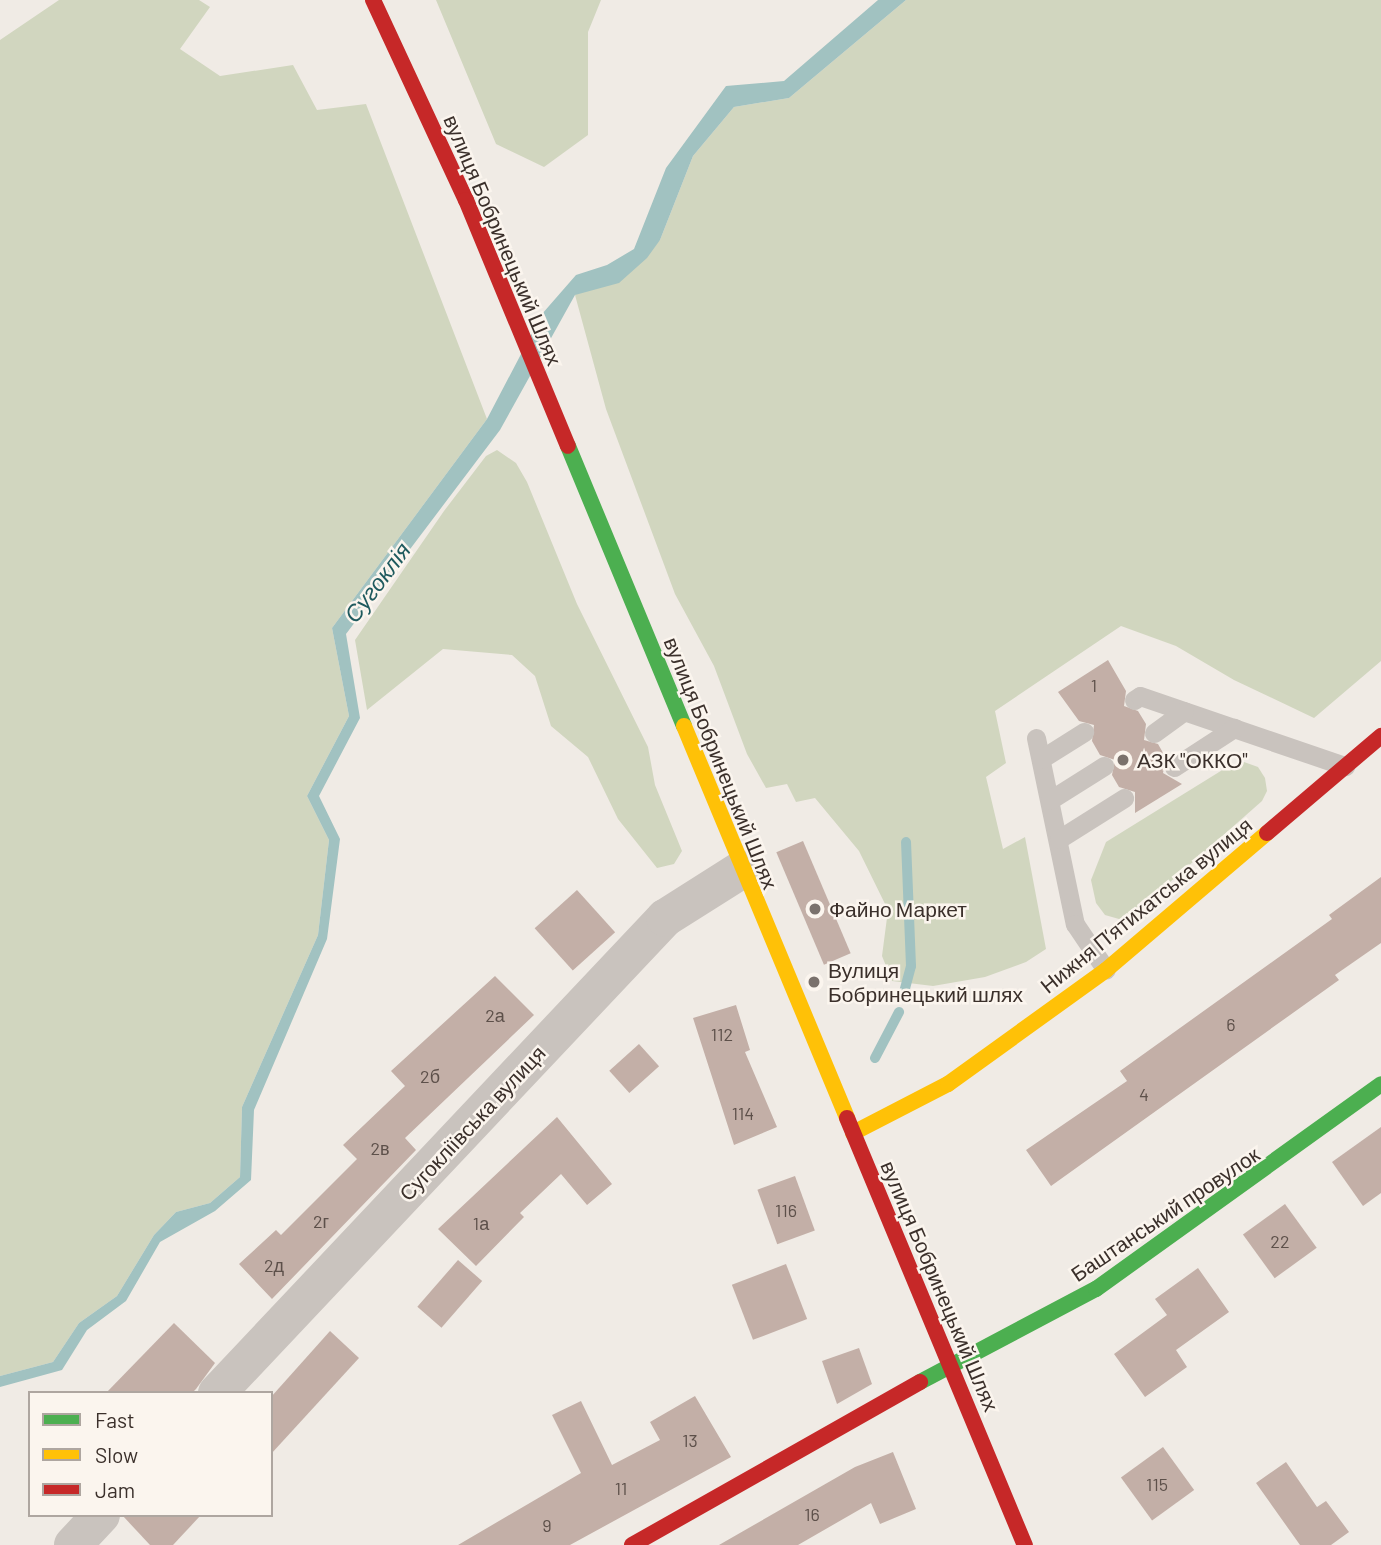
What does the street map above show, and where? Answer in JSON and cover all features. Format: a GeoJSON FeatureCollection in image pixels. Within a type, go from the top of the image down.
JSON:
{"type":"FeatureCollection","features":[{"type":"Feature","properties":{"kind":"main road","name":"вулиця Бобринецький Шлях"},"geometry":{"type":"LineString","coordinates":[[373,0],[466,200],[741,870],[808,1017],[853,1133],[1025,1545]]}},
{"type":"Feature","properties":{"kind":"main road","name":"Нижня Пʼятихатська вулиця"},"geometry":{"type":"LineString","coordinates":[[853,1133],[948,1084],[1106,970],[1381,736]]}},
{"type":"Feature","properties":{"kind":"main road","name":"Баштанський провулок"},"geometry":{"type":"LineString","coordinates":[[632,1545],[950,1365],[1096,1289],[1381,1084]]}},
{"type":"Feature","properties":{"kind":"street","name":"Сугокліївська вулиця"},"geometry":{"type":"LineString","coordinates":[[219,1391],[665,918],[741,870]]}},
{"type":"Feature","properties":{"kind":"street"},"geometry":{"type":"LineString","coordinates":[[73,1545],[99,1517]]}},
{"type":"Feature","properties":{"kind":"lane"},"geometry":{"type":"LineString","coordinates":[[1134,700],[1140,696],[1345,766]]}},
{"type":"Feature","properties":{"kind":"lane"},"geometry":{"type":"LineString","coordinates":[[1154,733],[1184,711]]}},
{"type":"Feature","properties":{"kind":"lane"},"geometry":{"type":"LineString","coordinates":[[1174,767],[1234,728]]}},
{"type":"Feature","properties":{"kind":"lane"},"geometry":{"type":"LineString","coordinates":[[1041,759],[1084,733]]}},
{"type":"Feature","properties":{"kind":"lane"},"geometry":{"type":"LineString","coordinates":[[1036,738],[1078,935],[1106,970]]}},
{"type":"Feature","properties":{"kind":"lane"},"geometry":{"type":"LineString","coordinates":[[1050,800],[1104,766]]}},
{"type":"Feature","properties":{"kind":"lane"},"geometry":{"type":"LineString","coordinates":[[1059,839],[1124,798]]}},
{"type":"Feature","properties":{"kind":"green space"},"geometry":{"type":"Polygon","coordinates":[[[59,0],[199,0],[210,7],[180,49],[220,76],[293,65],[317,110],[366,104],[487,419],[332,628],[349,716],[307,796],[329,840],[318,935],[242,1107],[240,1177],[210,1203],[176,1212],[154,1235],[117,1296],[79,1323],[53,1362],[0,1376],[0,40],[59,0]]]}},
{"type":"Feature","properties":{"kind":"green space"},"geometry":{"type":"Polygon","coordinates":[[[436,0],[601,0],[588,32],[588,135],[544,167],[496,144],[436,0]]]}},
{"type":"Feature","properties":{"kind":"green space"},"geometry":{"type":"Polygon","coordinates":[[[906,0],[1381,0],[1381,661],[1314,718],[1234,680],[1176,646],[1121,626],[995,711],[1006,763],[986,777],[1003,849],[1025,837],[1046,949],[1026,962],[985,977],[933,986],[892,981],[882,956],[888,910],[859,851],[815,798],[796,802],[787,784],[766,788],[747,754],[714,666],[675,594],[606,409],[575,295],[660,240],[693,156],[734,107],[789,98],[906,0]]]}},
{"type":"Feature","properties":{"kind":"green space"},"geometry":{"type":"Polygon","coordinates":[[[497,450],[516,463],[527,482],[577,604],[648,747],[655,785],[682,851],[674,864],[657,868],[618,819],[588,757],[551,726],[535,676],[512,655],[443,649],[367,710],[355,640],[444,511],[486,456],[497,450]]]}},
{"type":"Feature","properties":{"kind":"green space"},"geometry":{"type":"Polygon","coordinates":[[[1244,762],[1258,767],[1265,778],[1267,791],[1262,801],[1126,921],[1105,915],[1096,903],[1091,880],[1106,842],[1224,769],[1244,762]]]}},
{"type":"Feature","properties":{"kind":"water","name":"Сугоклія"},"geometry":{"type":"Polygon","coordinates":[[[878,0],[906,0],[789,98],[734,107],[693,156],[660,240],[647,258],[619,283],[575,295],[500,430],[346,634],[360,718],[319,796],[340,839],[327,939],[254,1110],[251,1180],[215,1211],[160,1242],[126,1301],[87,1330],[62,1370],[0,1387],[0,1376],[53,1362],[79,1323],[117,1296],[154,1235],[176,1212],[210,1203],[240,1177],[242,1107],[318,935],[329,840],[307,796],[349,716],[332,628],[487,419],[542,314],[576,275],[607,265],[634,249],[666,168],[726,86],[784,81],[878,0]]]}},
{"type":"Feature","properties":{"kind":"building"},"geometry":{"type":"Polygon","coordinates":[[[1108,660],[1126,691],[1124,706],[1138,711],[1146,724],[1144,740],[1158,744],[1166,758],[1163,773],[1182,784],[1135,813],[1135,792],[1119,787],[1112,775],[1115,760],[1100,755],[1092,741],[1094,725],[1079,721],[1058,692],[1108,660]]]}},
{"type":"Feature","properties":{"kind":"building"},"geometry":{"type":"Polygon","coordinates":[[[803,841],[851,953],[824,965],[776,852],[803,841]]]}},
{"type":"Feature","properties":{"kind":"building"},"geometry":{"type":"Polygon","coordinates":[[[1381,877],[1381,943],[1335,975],[1339,980],[1051,1186],[1026,1150],[1127,1081],[1120,1071],[1332,919],[1329,915],[1381,877]]]}},
{"type":"Feature","properties":{"kind":"building"},"geometry":{"type":"Polygon","coordinates":[[[577,890],[615,932],[573,970],[535,928],[577,890]]]}},
{"type":"Feature","properties":{"kind":"building"},"geometry":{"type":"Polygon","coordinates":[[[495,976],[534,1015],[405,1138],[416,1150],[272,1299],[239,1264],[276,1230],[281,1235],[357,1159],[343,1145],[405,1086],[391,1071],[495,976]]]}},
{"type":"Feature","properties":{"kind":"building"},"geometry":{"type":"Polygon","coordinates":[[[736,1005],[750,1050],[745,1052],[777,1127],[734,1145],[693,1018],[736,1005]]]}},
{"type":"Feature","properties":{"kind":"building"},"geometry":{"type":"Polygon","coordinates":[[[639,1044],[659,1066],[629,1093],[609,1071],[639,1044]]]}},
{"type":"Feature","properties":{"kind":"building"},"geometry":{"type":"Polygon","coordinates":[[[557,1117],[612,1184],[587,1205],[561,1174],[520,1213],[524,1217],[476,1266],[438,1229],[557,1117]]]}},
{"type":"Feature","properties":{"kind":"building"},"geometry":{"type":"Polygon","coordinates":[[[1381,1127],[1381,1193],[1363,1206],[1332,1162],[1381,1127]]]}},
{"type":"Feature","properties":{"kind":"building"},"geometry":{"type":"Polygon","coordinates":[[[795,1176],[815,1231],[777,1244],[757,1190],[795,1176]]]}},
{"type":"Feature","properties":{"kind":"building"},"geometry":{"type":"Polygon","coordinates":[[[1285,1204],[1317,1248],[1275,1278],[1243,1235],[1285,1204]]]}},
{"type":"Feature","properties":{"kind":"building"},"geometry":{"type":"Polygon","coordinates":[[[458,1260],[482,1281],[441,1328],[417,1307],[458,1260]]]}},
{"type":"Feature","properties":{"kind":"building"},"geometry":{"type":"Polygon","coordinates":[[[786,1264],[807,1319],[753,1340],[732,1285],[786,1264]]]}},
{"type":"Feature","properties":{"kind":"building"},"geometry":{"type":"Polygon","coordinates":[[[1198,1268],[1229,1312],[1176,1350],[1187,1367],[1145,1397],[1114,1354],[1167,1315],[1155,1299],[1198,1268]]]}},
{"type":"Feature","properties":{"kind":"building"},"geometry":{"type":"Polygon","coordinates":[[[174,1323],[215,1363],[194,1391],[108,1391],[174,1323]]]}},
{"type":"Feature","properties":{"kind":"building"},"geometry":{"type":"Polygon","coordinates":[[[330,1331],[359,1358],[273,1452],[273,1395],[330,1331]]]}},
{"type":"Feature","properties":{"kind":"building"},"geometry":{"type":"Polygon","coordinates":[[[859,1348],[872,1384],[837,1404],[822,1361],[859,1348]]]}},
{"type":"Feature","properties":{"kind":"building"},"geometry":{"type":"Polygon","coordinates":[[[695,1396],[731,1457],[570,1545],[458,1545],[581,1473],[552,1415],[581,1401],[612,1465],[660,1440],[650,1422],[695,1396]]]}},
{"type":"Feature","properties":{"kind":"building"},"geometry":{"type":"Polygon","coordinates":[[[1163,1447],[1194,1490],[1152,1520],[1121,1478],[1163,1447]]]}},
{"type":"Feature","properties":{"kind":"building"},"geometry":{"type":"Polygon","coordinates":[[[893,1452],[916,1509],[880,1524],[871,1503],[798,1545],[719,1545],[855,1467],[893,1452]]]}},
{"type":"Feature","properties":{"kind":"building"},"geometry":{"type":"Polygon","coordinates":[[[1286,1462],[1317,1507],[1326,1501],[1349,1532],[1331,1545],[1300,1545],[1256,1483],[1286,1462]]]}},
{"type":"Feature","properties":{"kind":"building"},"geometry":{"type":"Polygon","coordinates":[[[124,1517],[199,1517],[173,1545],[150,1545],[124,1517]]]}},
{"type":"Feature","properties":{"kind":"waterway"},"geometry":{"type":"LineString","coordinates":[[903,996],[911,966],[906,842]]}},
{"type":"Feature","properties":{"kind":"waterway"},"geometry":{"type":"LineString","coordinates":[[875,1058],[899,1012]]}},
{"type":"Feature","properties":{"kind":"traffic: fast"},"geometry":{"type":"LineString","coordinates":[[568,446],[684,726]]}},
{"type":"Feature","properties":{"kind":"traffic: fast"},"geometry":{"type":"LineString","coordinates":[[920,1382],[1096,1289],[1381,1084]]}},
{"type":"Feature","properties":{"kind":"traffic: slow"},"geometry":{"type":"LineString","coordinates":[[684,726],[847,1118]]}},
{"type":"Feature","properties":{"kind":"traffic: slow"},"geometry":{"type":"LineString","coordinates":[[853,1133],[948,1084],[1106,970],[1267,833]]}},
{"type":"Feature","properties":{"kind":"traffic: jam"},"geometry":{"type":"LineString","coordinates":[[373,0],[466,200],[568,446]]}},
{"type":"Feature","properties":{"kind":"traffic: jam"},"geometry":{"type":"LineString","coordinates":[[1267,833],[1381,736]]}},
{"type":"Feature","properties":{"kind":"traffic: jam"},"geometry":{"type":"LineString","coordinates":[[847,1118],[1025,1545]]}},
{"type":"Feature","properties":{"kind":"traffic: jam"},"geometry":{"type":"LineString","coordinates":[[632,1545],[920,1382]]}},
{"type":"Feature","properties":{"kind":"place","name":"АЗК \"ОККО\""},"geometry":{"type":"Point","coordinates":[1123,760]}},
{"type":"Feature","properties":{"kind":"place","name":"Файно Маркет"},"geometry":{"type":"Point","coordinates":[815,909]}},
{"type":"Feature","properties":{"kind":"place","name":"Вулиця Бобринецький шлях"},"geometry":{"type":"Point","coordinates":[814,982]}}]}
